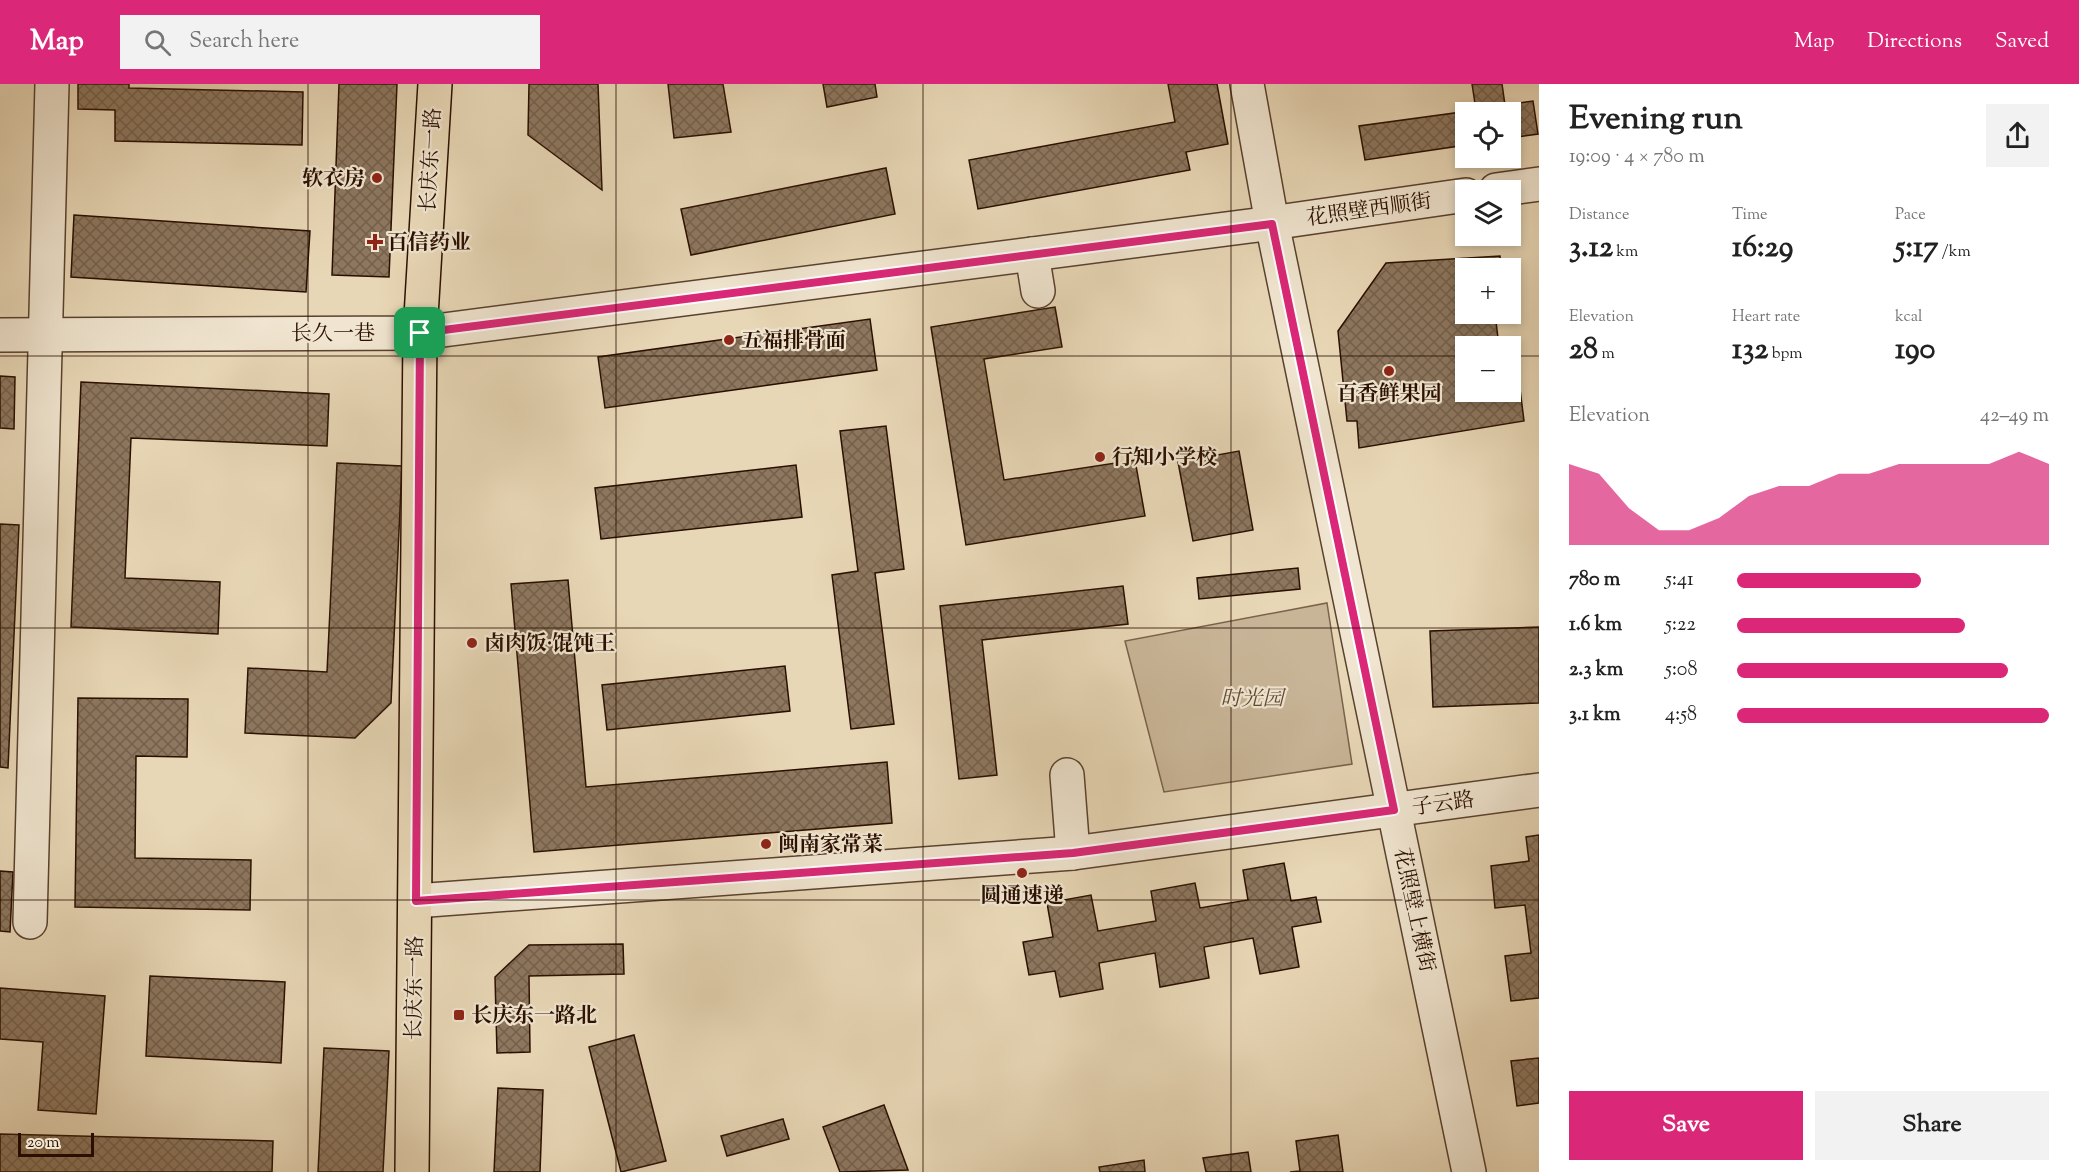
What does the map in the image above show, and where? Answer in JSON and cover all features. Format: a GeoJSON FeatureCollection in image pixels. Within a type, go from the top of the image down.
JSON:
{"type":"FeatureCollection","features":[{"type":"Feature","properties":{"kind":"main road","name":"长庆东一路"},"geometry":{"type":"LineString","coordinates":[[412,1172],[420,333],[435,84]]}},
{"type":"Feature","properties":{"kind":"street"},"geometry":{"type":"LineString","coordinates":[[30,922],[52,84]]}},
{"type":"Feature","properties":{"kind":"street","name":"花照壁上横街"},"geometry":{"type":"LineString","coordinates":[[1247,84],[1272,224],[1469,1172]]}},
{"type":"Feature","properties":{"kind":"street"},"geometry":{"type":"LineString","coordinates":[[1521,187],[1539,184]]}},
{"type":"Feature","properties":{"kind":"street","name":"花照壁西顺街"},"geometry":{"type":"LineString","coordinates":[[1272,224],[1455,197]]}},
{"type":"Feature","properties":{"kind":"street","name":"长久一巷"},"geometry":{"type":"LineString","coordinates":[[0,335],[420,333],[1272,224]]}},
{"type":"Feature","properties":{"kind":"street"},"geometry":{"type":"LineString","coordinates":[[1032,254],[1038,291]]}},
{"type":"Feature","properties":{"kind":"street"},"geometry":{"type":"LineString","coordinates":[[1067,775],[1073,853]]}},
{"type":"Feature","properties":{"kind":"street","name":"子云路"},"geometry":{"type":"LineString","coordinates":[[416,901],[1073,853],[1539,790]]}},
{"type":"Feature","properties":{"kind":"green space","name":"时光园"},"geometry":{"type":"Polygon","coordinates":[[[1327,603],[1352,764],[1164,792],[1125,641],[1327,603]]]}},
{"type":"Feature","properties":{"kind":"building"},"geometry":{"type":"Polygon","coordinates":[[[78,84],[129,84],[129,88],[303,92],[302,145],[115,141],[115,110],[78,109],[78,84]]]}},
{"type":"Feature","properties":{"kind":"building"},"geometry":{"type":"Polygon","coordinates":[[[339,84],[397,84],[389,277],[332,275],[339,84]]]}},
{"type":"Feature","properties":{"kind":"building"},"geometry":{"type":"Polygon","coordinates":[[[529,84],[598,84],[602,190],[528,135],[529,84]]]}},
{"type":"Feature","properties":{"kind":"building"},"geometry":{"type":"Polygon","coordinates":[[[668,84],[723,84],[731,132],[674,138],[668,84]]]}},
{"type":"Feature","properties":{"kind":"building"},"geometry":{"type":"Polygon","coordinates":[[[823,84],[875,84],[877,97],[827,107],[823,84]]]}},
{"type":"Feature","properties":{"kind":"building"},"geometry":{"type":"Polygon","coordinates":[[[1168,84],[1217,84],[1228,144],[1186,152],[1190,170],[978,209],[969,160],[1175,122],[1168,84]]]}},
{"type":"Feature","properties":{"kind":"building"},"geometry":{"type":"Polygon","coordinates":[[[1472,84],[1502,84],[1505,102],[1475,102],[1472,84]]]}},
{"type":"Feature","properties":{"kind":"building"},"geometry":{"type":"Polygon","coordinates":[[[1533,101],[1538,134],[1521,136],[1521,103],[1533,101]]]}},
{"type":"Feature","properties":{"kind":"building"},"geometry":{"type":"Polygon","coordinates":[[[1455,113],[1455,147],[1365,160],[1359,126],[1455,113]]]}},
{"type":"Feature","properties":{"kind":"building"},"geometry":{"type":"Polygon","coordinates":[[[886,168],[895,214],[691,255],[681,209],[886,168]]]}},
{"type":"Feature","properties":{"kind":"building"},"geometry":{"type":"Polygon","coordinates":[[[74,215],[310,231],[306,292],[71,277],[74,215]]]}},
{"type":"Feature","properties":{"kind":"building"},"geometry":{"type":"Polygon","coordinates":[[[1500,256],[1500,258],[1467,258],[1500,256]]]}},
{"type":"Feature","properties":{"kind":"building"},"geometry":{"type":"Polygon","coordinates":[[[1455,259],[1455,324],[1496,324],[1498,336],[1455,336],[1455,402],[1521,402],[1521,397],[1524,421],[1359,448],[1357,421],[1347,421],[1338,331],[1386,263],[1455,259]]]}},
{"type":"Feature","properties":{"kind":"building"},"geometry":{"type":"Polygon","coordinates":[[[1055,307],[1062,347],[984,359],[1004,480],[1135,460],[1145,516],[966,545],[931,327],[1055,307]]]}},
{"type":"Feature","properties":{"kind":"building"},"geometry":{"type":"Polygon","coordinates":[[[870,319],[877,370],[605,408],[598,357],[870,319]]]}},
{"type":"Feature","properties":{"kind":"building"},"geometry":{"type":"Polygon","coordinates":[[[0,376],[15,377],[14,429],[0,428],[0,376]]]}},
{"type":"Feature","properties":{"kind":"building"},"geometry":{"type":"Polygon","coordinates":[[[81,382],[329,394],[327,446],[131,438],[125,578],[220,582],[218,634],[71,627],[81,382]]]}},
{"type":"Feature","properties":{"kind":"building"},"geometry":{"type":"Polygon","coordinates":[[[886,426],[904,569],[875,573],[894,724],[851,729],[832,575],[858,571],[840,431],[886,426]]]}},
{"type":"Feature","properties":{"kind":"building"},"geometry":{"type":"Polygon","coordinates":[[[1239,451],[1253,530],[1193,541],[1178,462],[1239,451]]]}},
{"type":"Feature","properties":{"kind":"building"},"geometry":{"type":"Polygon","coordinates":[[[337,463],[402,466],[391,703],[355,738],[245,733],[248,668],[327,672],[337,463]]]}},
{"type":"Feature","properties":{"kind":"building"},"geometry":{"type":"Polygon","coordinates":[[[796,465],[802,517],[601,539],[595,488],[796,465]]]}},
{"type":"Feature","properties":{"kind":"building"},"geometry":{"type":"Polygon","coordinates":[[[0,524],[19,525],[8,768],[0,767],[0,524]]]}},
{"type":"Feature","properties":{"kind":"building"},"geometry":{"type":"Polygon","coordinates":[[[1298,568],[1300,589],[1199,599],[1197,578],[1298,568]]]}},
{"type":"Feature","properties":{"kind":"building"},"geometry":{"type":"Polygon","coordinates":[[[568,580],[586,787],[887,762],[892,823],[534,852],[511,584],[568,580]]]}},
{"type":"Feature","properties":{"kind":"building"},"geometry":{"type":"Polygon","coordinates":[[[1123,586],[1128,624],[982,640],[997,775],[959,779],[940,606],[1123,586]]]}},
{"type":"Feature","properties":{"kind":"building"},"geometry":{"type":"Polygon","coordinates":[[[1539,627],[1539,703],[1433,707],[1430,631],[1539,627]]]}},
{"type":"Feature","properties":{"kind":"building"},"geometry":{"type":"Polygon","coordinates":[[[785,666],[790,711],[607,730],[602,685],[785,666]]]}},
{"type":"Feature","properties":{"kind":"building"},"geometry":{"type":"Polygon","coordinates":[[[78,698],[188,699],[187,757],[136,756],[135,858],[251,860],[250,910],[75,907],[78,698]]]}},
{"type":"Feature","properties":{"kind":"building"},"geometry":{"type":"Polygon","coordinates":[[[1539,835],[1539,998],[1511,1001],[1505,956],[1531,953],[1525,905],[1495,908],[1491,866],[1529,861],[1526,837],[1539,835]]]}},
{"type":"Feature","properties":{"kind":"building"},"geometry":{"type":"Polygon","coordinates":[[[1284,863],[1291,901],[1316,897],[1321,922],[1292,927],[1299,967],[1260,974],[1253,938],[1204,947],[1209,978],[1160,987],[1155,953],[1099,963],[1103,989],[1060,997],[1055,971],[1029,975],[1023,942],[1053,937],[1047,903],[1091,895],[1098,931],[1156,921],[1151,891],[1195,883],[1200,908],[1248,900],[1243,870],[1284,863]]]}},
{"type":"Feature","properties":{"kind":"building"},"geometry":{"type":"Polygon","coordinates":[[[0,871],[13,872],[10,932],[0,931],[0,871]]]}},
{"type":"Feature","properties":{"kind":"building"},"geometry":{"type":"Polygon","coordinates":[[[623,944],[624,974],[529,976],[530,1052],[497,1053],[495,977],[529,945],[623,944]]]}},
{"type":"Feature","properties":{"kind":"building"},"geometry":{"type":"Polygon","coordinates":[[[150,976],[285,982],[281,1063],[146,1056],[150,976]]]}},
{"type":"Feature","properties":{"kind":"building"},"geometry":{"type":"Polygon","coordinates":[[[0,988],[105,996],[96,1114],[38,1110],[43,1042],[0,1039],[0,988]]]}},
{"type":"Feature","properties":{"kind":"building"},"geometry":{"type":"Polygon","coordinates":[[[634,1035],[666,1161],[621,1172],[589,1047],[634,1035]]]}},
{"type":"Feature","properties":{"kind":"building"},"geometry":{"type":"Polygon","coordinates":[[[324,1048],[389,1051],[383,1172],[318,1172],[324,1048]]]}},
{"type":"Feature","properties":{"kind":"building"},"geometry":{"type":"Polygon","coordinates":[[[1539,1058],[1539,1103],[1517,1106],[1511,1061],[1539,1058]]]}},
{"type":"Feature","properties":{"kind":"building"},"geometry":{"type":"Polygon","coordinates":[[[498,1088],[543,1090],[540,1172],[494,1172],[498,1088]]]}},
{"type":"Feature","properties":{"kind":"building"},"geometry":{"type":"Polygon","coordinates":[[[884,1105],[908,1170],[840,1172],[823,1127],[884,1105]]]}},
{"type":"Feature","properties":{"kind":"building"},"geometry":{"type":"Polygon","coordinates":[[[783,1119],[789,1139],[727,1156],[721,1136],[783,1119]]]}},
{"type":"Feature","properties":{"kind":"building"},"geometry":{"type":"Polygon","coordinates":[[[0,1134],[273,1141],[272,1172],[0,1172],[0,1134]]]}},
{"type":"Feature","properties":{"kind":"building"},"geometry":{"type":"Polygon","coordinates":[[[1338,1135],[1343,1172],[1290,1172],[1300,1171],[1296,1141],[1338,1135]]]}},
{"type":"Feature","properties":{"kind":"building"},"geometry":{"type":"Polygon","coordinates":[[[1248,1152],[1251,1172],[1206,1172],[1203,1158],[1248,1152]]]}},
{"type":"Feature","properties":{"kind":"building"},"geometry":{"type":"Polygon","coordinates":[[[1144,1160],[1145,1172],[1100,1172],[1099,1167],[1144,1160]]]}},
{"type":"Feature","properties":{"kind":"place","name":"软衣房"},"geometry":{"type":"Point","coordinates":[377,178]}},
{"type":"Feature","properties":{"kind":"place","name":"百信药业"},"geometry":{"type":"Point","coordinates":[375,242]}},
{"type":"Feature","properties":{"kind":"place","name":"五福排骨面"},"geometry":{"type":"Point","coordinates":[729,340]}},
{"type":"Feature","properties":{"kind":"place","name":"百香鲜果园"},"geometry":{"type":"Point","coordinates":[1389,371]}},
{"type":"Feature","properties":{"kind":"place","name":"行知小学校"},"geometry":{"type":"Point","coordinates":[1100,457]}},
{"type":"Feature","properties":{"kind":"place","name":"卤肉饭·馄饨王"},"geometry":{"type":"Point","coordinates":[472,643]}},
{"type":"Feature","properties":{"kind":"place","name":"闽南家常菜"},"geometry":{"type":"Point","coordinates":[766,844]}},
{"type":"Feature","properties":{"kind":"place","name":"圆通速递"},"geometry":{"type":"Point","coordinates":[1022,873]}},
{"type":"Feature","properties":{"kind":"place","name":"长庆东一路北"},"geometry":{"type":"Point","coordinates":[459,1015]}},
{"type":"Feature","properties":{"kind":"route"},"geometry":{"type":"LineString","coordinates":[[1272,224],[1394,810],[1073,853],[416,901],[420,333],[1272,224]]}}]}
